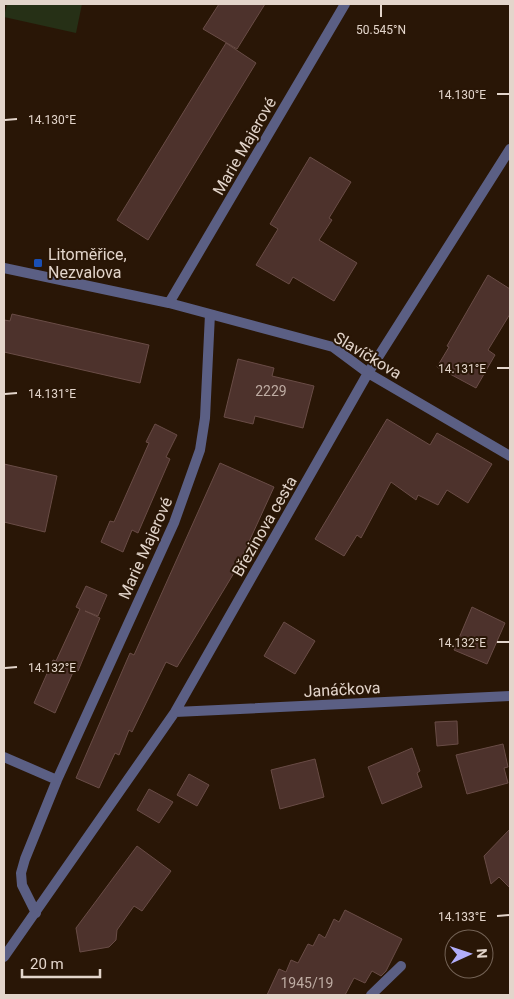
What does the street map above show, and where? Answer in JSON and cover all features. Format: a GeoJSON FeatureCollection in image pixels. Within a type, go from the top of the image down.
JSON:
{"type":"FeatureCollection","features":[{"type":"Feature","properties":{"kind":"street","name":"Marie Majerové"},"geometry":{"type":"LineString","coordinates":[[169,303],[345,4]]}},
{"type":"Feature","properties":{"kind":"street","name":"Březinova cesta"},"geometry":{"type":"LineString","coordinates":[[4,957],[175,712],[368,373],[510,149]]}},
{"type":"Feature","properties":{"kind":"street","name":"Slavíčkova"},"geometry":{"type":"LineString","coordinates":[[4,268],[169,303],[333,347],[368,373],[510,456]]}},
{"type":"Feature","properties":{"kind":"street","name":"Marie Majerové"},"geometry":{"type":"LineString","coordinates":[[36,913],[22,885],[21,873],[57,780],[174,523],[200,450],[205,418],[210,314]]}},
{"type":"Feature","properties":{"kind":"street","name":"Janáčkova"},"geometry":{"type":"LineString","coordinates":[[175,712],[510,696]]}},
{"type":"Feature","properties":{"kind":"street"},"geometry":{"type":"LineString","coordinates":[[4,757],[57,780]]}},
{"type":"Feature","properties":{"kind":"street"},"geometry":{"type":"LineString","coordinates":[[371,995],[401,966]]}},
{"type":"Feature","properties":{"kind":"green space"},"geometry":{"type":"Polygon","coordinates":[[[7,4],[82,4],[76,33],[4,17],[7,4]]]}},
{"type":"Feature","properties":{"kind":"building"},"geometry":{"type":"Polygon","coordinates":[[[219,4],[265,4],[237,49],[203,29],[219,4]]]}},
{"type":"Feature","properties":{"kind":"building"},"geometry":{"type":"Polygon","coordinates":[[[226,43],[256,63],[148,240],[117,220],[226,43]]]}},
{"type":"Feature","properties":{"kind":"building"},"geometry":{"type":"Polygon","coordinates":[[[310,157],[351,182],[329,218],[332,220],[319,240],[357,263],[334,301],[293,277],[289,284],[256,265],[278,229],[270,224],[310,157]]]}},
{"type":"Feature","properties":{"kind":"building"},"geometry":{"type":"Polygon","coordinates":[[[488,275],[510,289],[510,314],[488,350],[495,355],[476,388],[437,367],[488,275]]]}},
{"type":"Feature","properties":{"kind":"building"},"geometry":{"type":"Polygon","coordinates":[[[12,314],[149,345],[140,383],[4,352],[4,320],[10,321],[12,314]]]}},
{"type":"Feature","properties":{"kind":"building"},"geometry":{"type":"Polygon","coordinates":[[[238,359],[274,368],[272,376],[314,386],[303,428],[255,416],[253,424],[224,417],[238,359]]]}},
{"type":"Feature","properties":{"kind":"building"},"geometry":{"type":"Polygon","coordinates":[[[387,419],[430,445],[437,433],[492,464],[468,503],[447,490],[438,505],[418,495],[416,500],[391,482],[361,538],[357,535],[344,556],[315,539],[387,419]]]}},
{"type":"Feature","properties":{"kind":"building"},"geometry":{"type":"Polygon","coordinates":[[[155,424],[177,435],[166,457],[170,459],[138,533],[132,530],[123,552],[101,542],[110,521],[114,522],[149,443],[146,442],[155,424]]]}},
{"type":"Feature","properties":{"kind":"building"},"geometry":{"type":"Polygon","coordinates":[[[220,463],[274,487],[237,568],[177,667],[166,662],[132,732],[129,730],[119,755],[115,753],[99,788],[76,778],[130,653],[134,655],[220,463]]]}},
{"type":"Feature","properties":{"kind":"building"},"geometry":{"type":"Polygon","coordinates":[[[4,464],[57,476],[45,532],[4,522],[4,464]]]}},
{"type":"Feature","properties":{"kind":"building"},"geometry":{"type":"Polygon","coordinates":[[[86,586],[107,595],[98,616],[85,611],[100,618],[78,671],[74,670],[55,713],[34,703],[53,660],[56,661],[80,609],[76,607],[86,586]]]}},
{"type":"Feature","properties":{"kind":"building"},"geometry":{"type":"Polygon","coordinates":[[[472,607],[505,623],[487,664],[454,650],[472,607]]]}},
{"type":"Feature","properties":{"kind":"building"},"geometry":{"type":"Polygon","coordinates":[[[284,622],[315,641],[295,674],[264,656],[284,622]]]}},
{"type":"Feature","properties":{"kind":"building"},"geometry":{"type":"Polygon","coordinates":[[[457,721],[458,744],[437,746],[435,722],[457,721]]]}},
{"type":"Feature","properties":{"kind":"building"},"geometry":{"type":"Polygon","coordinates":[[[503,744],[508,767],[504,768],[508,783],[467,794],[456,755],[503,744]]]}},
{"type":"Feature","properties":{"kind":"building"},"geometry":{"type":"Polygon","coordinates":[[[412,748],[420,771],[417,773],[422,787],[382,804],[368,767],[412,748]]]}},
{"type":"Feature","properties":{"kind":"building"},"geometry":{"type":"Polygon","coordinates":[[[315,759],[324,797],[280,809],[271,770],[315,759]]]}},
{"type":"Feature","properties":{"kind":"building"},"geometry":{"type":"Polygon","coordinates":[[[189,774],[209,785],[197,806],[177,795],[189,774]]]}},
{"type":"Feature","properties":{"kind":"building"},"geometry":{"type":"Polygon","coordinates":[[[149,789],[173,802],[159,823],[137,810],[149,789]]]}},
{"type":"Feature","properties":{"kind":"building"},"geometry":{"type":"Polygon","coordinates":[[[510,829],[510,888],[499,877],[491,884],[484,856],[510,829]]]}},
{"type":"Feature","properties":{"kind":"building"},"geometry":{"type":"Polygon","coordinates":[[[137,846],[171,871],[142,911],[134,906],[117,930],[116,940],[109,947],[80,952],[76,928],[137,846]]]}},
{"type":"Feature","properties":{"kind":"building"},"geometry":{"type":"Polygon","coordinates":[[[345,910],[402,939],[386,971],[381,976],[372,971],[365,983],[354,978],[345,995],[267,995],[279,969],[286,972],[291,960],[298,963],[308,944],[313,946],[319,934],[325,938],[334,919],[339,922],[345,910]]]}},
{"type":"Feature","properties":{"kind":"place","name":"Litoměřice, Nezvalova"},"geometry":{"type":"Point","coordinates":[38,263]}}]}
